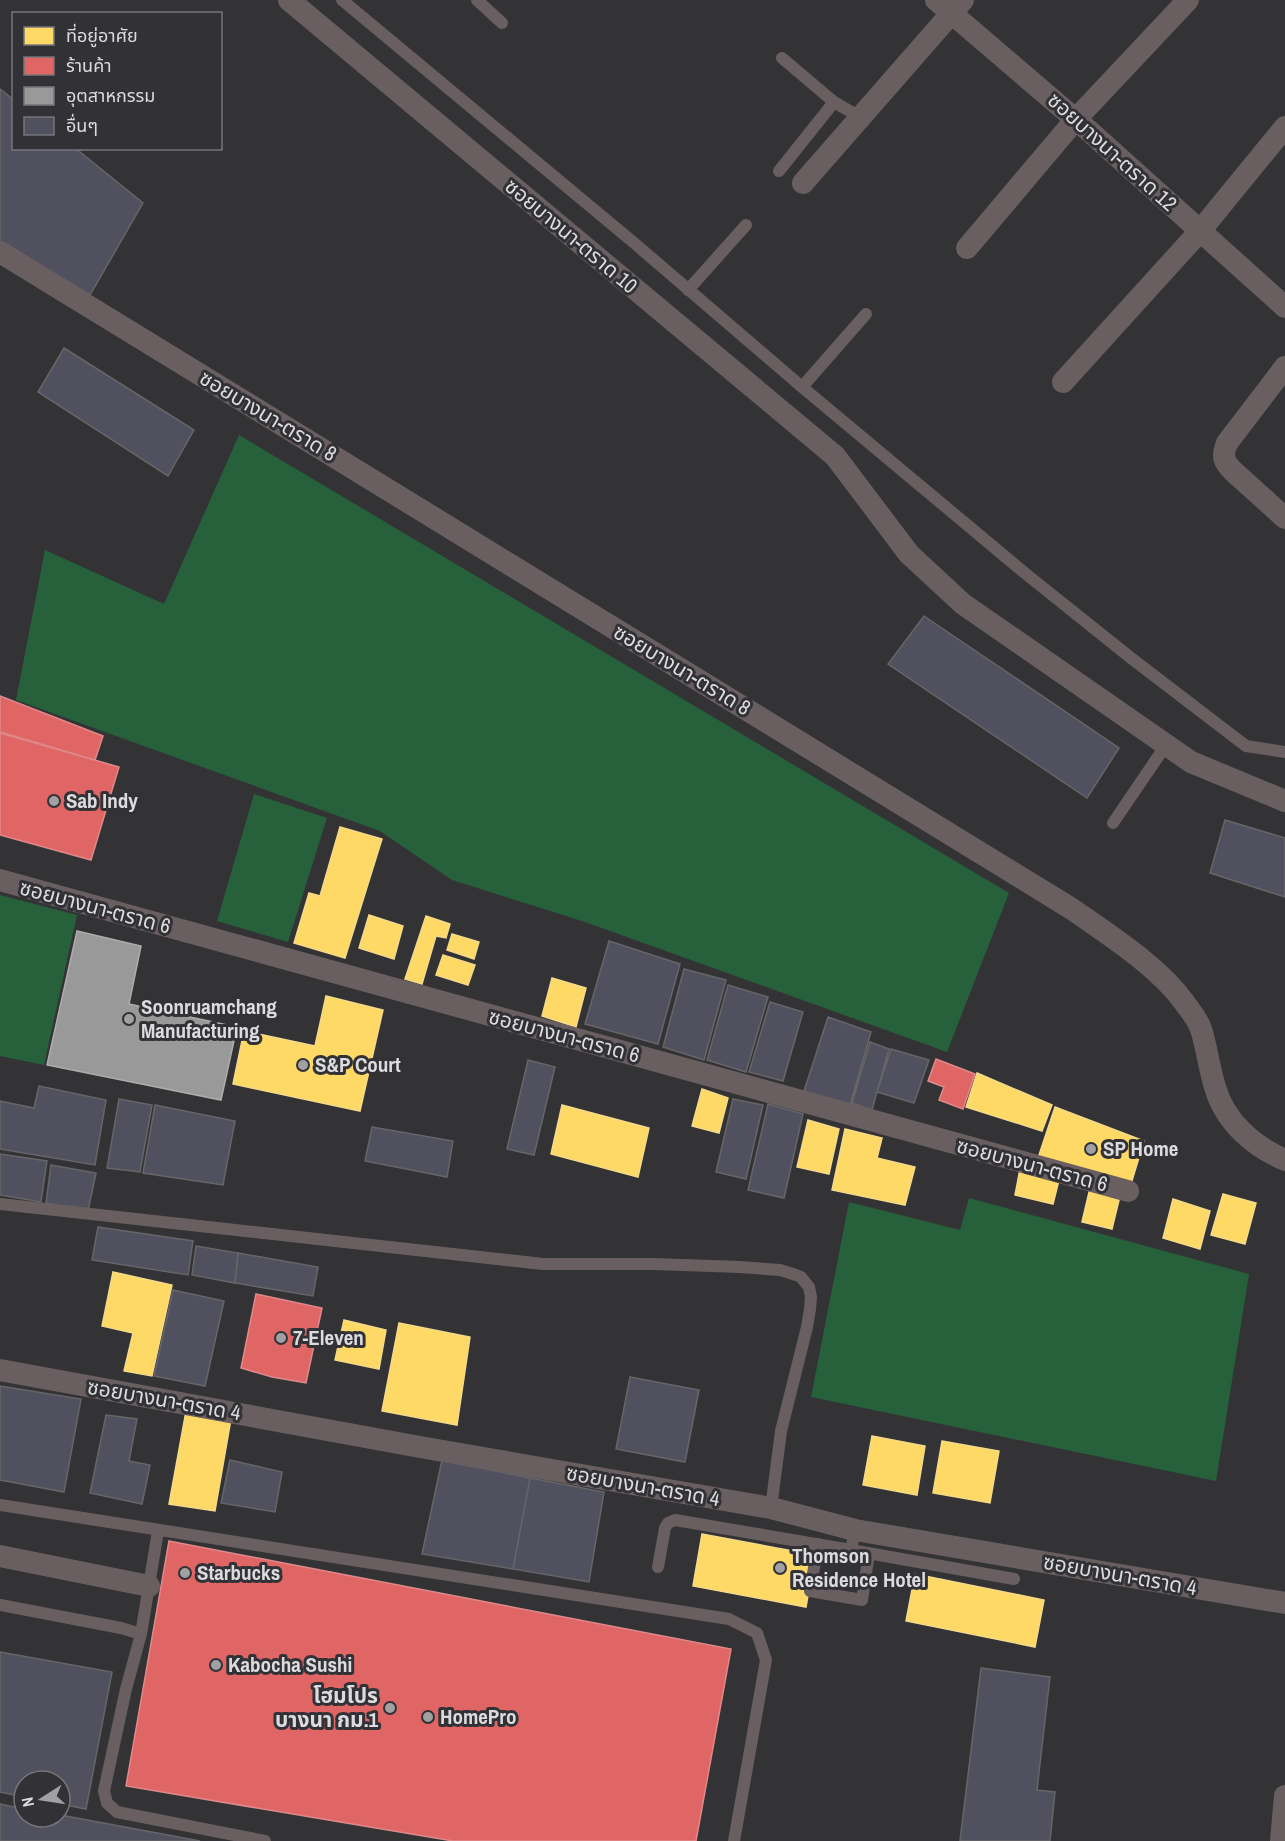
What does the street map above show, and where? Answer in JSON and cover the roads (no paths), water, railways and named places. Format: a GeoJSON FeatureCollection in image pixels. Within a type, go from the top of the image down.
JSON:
{"type":"FeatureCollection","features":[{"type":"Feature","properties":{"kind":"street","name":"ซอยบางนา-ตราด 10"},"geometry":{"type":"LineString","coordinates":[[289,0],[836,456],[909,555],[963,604],[1191,762],[1285,801]]}},
{"type":"Feature","properties":{"kind":"street"},"geometry":{"type":"LineString","coordinates":[[967,248],[1076,119],[1188,0]]}},
{"type":"Feature","properties":{"kind":"street"},"geometry":{"type":"LineString","coordinates":[[803,183],[860,117],[950,4]]}},
{"type":"Feature","properties":{"kind":"street","name":"ซอยบางนา-ตราด 12"},"geometry":{"type":"LineString","coordinates":[[950,4],[1285,307]]}},
{"type":"Feature","properties":{"kind":"street"},"geometry":{"type":"LineString","coordinates":[[1063,382],[1200,231],[1285,127]]}},
{"type":"Feature","properties":{"kind":"street","name":"ซอยบางนา-ตราด 8"},"geometry":{"type":"LineString","coordinates":[[0,252],[1072,909],[1132,951],[1183,1000],[1200,1027],[1215,1088],[1226,1114],[1242,1133],[1271,1154],[1285,1160]]}},
{"type":"Feature","properties":{"kind":"street"},"geometry":{"type":"LineString","coordinates":[[1285,367],[1227,443],[1222,454],[1225,463],[1285,518]]}},
{"type":"Feature","properties":{"kind":"street","name":"ซอยบางนา-ตราด 6"},"geometry":{"type":"LineString","coordinates":[[0,880],[1128,1191]]}},
{"type":"Feature","properties":{"kind":"street","name":"ซอยบางนา-ตราด 4"},"geometry":{"type":"LineString","coordinates":[[0,1370],[771,1508],[853,1540],[1285,1603]]}},
{"type":"Feature","properties":{"kind":"street"},"geometry":{"type":"LineString","coordinates":[[0,1556],[149,1586]]}},
{"type":"Feature","properties":{"kind":"street"},"geometry":{"type":"LineString","coordinates":[[1281,1841],[1285,1796]]}},
{"type":"Feature","properties":{"kind":"lane"},"geometry":{"type":"LineString","coordinates":[[342,0],[1026,574],[1246,746],[1285,752]]}},
{"type":"Feature","properties":{"kind":"lane"},"geometry":{"type":"LineString","coordinates":[[477,0],[502,23]]}},
{"type":"Feature","properties":{"kind":"lane"},"geometry":{"type":"LineString","coordinates":[[782,58],[834,102],[860,117]]}},
{"type":"Feature","properties":{"kind":"lane"},"geometry":{"type":"LineString","coordinates":[[779,171],[834,102]]}},
{"type":"Feature","properties":{"kind":"lane"},"geometry":{"type":"LineString","coordinates":[[688,290],[746,225]]}},
{"type":"Feature","properties":{"kind":"lane"},"geometry":{"type":"LineString","coordinates":[[802,387],[866,314]]}},
{"type":"Feature","properties":{"kind":"lane"},"geometry":{"type":"LineString","coordinates":[[1113,823],[1166,745]]}},
{"type":"Feature","properties":{"kind":"lane"},"geometry":{"type":"LineString","coordinates":[[0,1204],[543,1264],[654,1264],[780,1270],[796,1275],[801,1277],[809,1287],[810,1309],[782,1431],[771,1508]]}},
{"type":"Feature","properties":{"kind":"lane"},"geometry":{"type":"LineString","coordinates":[[0,1505],[729,1619],[757,1633],[766,1660],[734,1841]]}},
{"type":"Feature","properties":{"kind":"lane"},"geometry":{"type":"LineString","coordinates":[[658,1567],[665,1528],[668,1523],[675,1520],[818,1544],[853,1540],[869,1553],[1014,1579]]}},
{"type":"Feature","properties":{"kind":"lane"},"geometry":{"type":"LineString","coordinates":[[158,1531],[141,1634],[126,1689],[104,1791],[107,1803],[117,1812],[265,1841]]}},
{"type":"Feature","properties":{"kind":"lane"},"geometry":{"type":"LineString","coordinates":[[818,1544],[810,1591],[862,1600],[869,1553]]}},
{"type":"Feature","properties":{"kind":"lane"},"geometry":{"type":"LineString","coordinates":[[0,1605],[121,1628],[141,1634]]}},
{"type":"Feature","properties":{"kind":"place","name":"Sab Indy"},"geometry":{"type":"Point","coordinates":[54,801]}},
{"type":"Feature","properties":{"kind":"place","name":"Soonruamchang Manufacturing"},"geometry":{"type":"Point","coordinates":[129,1019]}},
{"type":"Feature","properties":{"kind":"place","name":"S&P Court"},"geometry":{"type":"Point","coordinates":[303,1065]}},
{"type":"Feature","properties":{"kind":"place","name":"SP Home"},"geometry":{"type":"Point","coordinates":[1091,1149]}},
{"type":"Feature","properties":{"kind":"place","name":"7-Eleven"},"geometry":{"type":"Point","coordinates":[281,1338]}},
{"type":"Feature","properties":{"kind":"place","name":"Thomson Residence Hotel"},"geometry":{"type":"Point","coordinates":[780,1568]}},
{"type":"Feature","properties":{"kind":"place","name":"Starbucks"},"geometry":{"type":"Point","coordinates":[185,1573]}},
{"type":"Feature","properties":{"kind":"place","name":"Kabocha Sushi"},"geometry":{"type":"Point","coordinates":[216,1665]}},
{"type":"Feature","properties":{"kind":"place","name":"โฮมโปร บางนา กม.1"},"geometry":{"type":"Point","coordinates":[390,1708]}},
{"type":"Feature","properties":{"kind":"place","name":"HomePro"},"geometry":{"type":"Point","coordinates":[428,1717]}}]}
